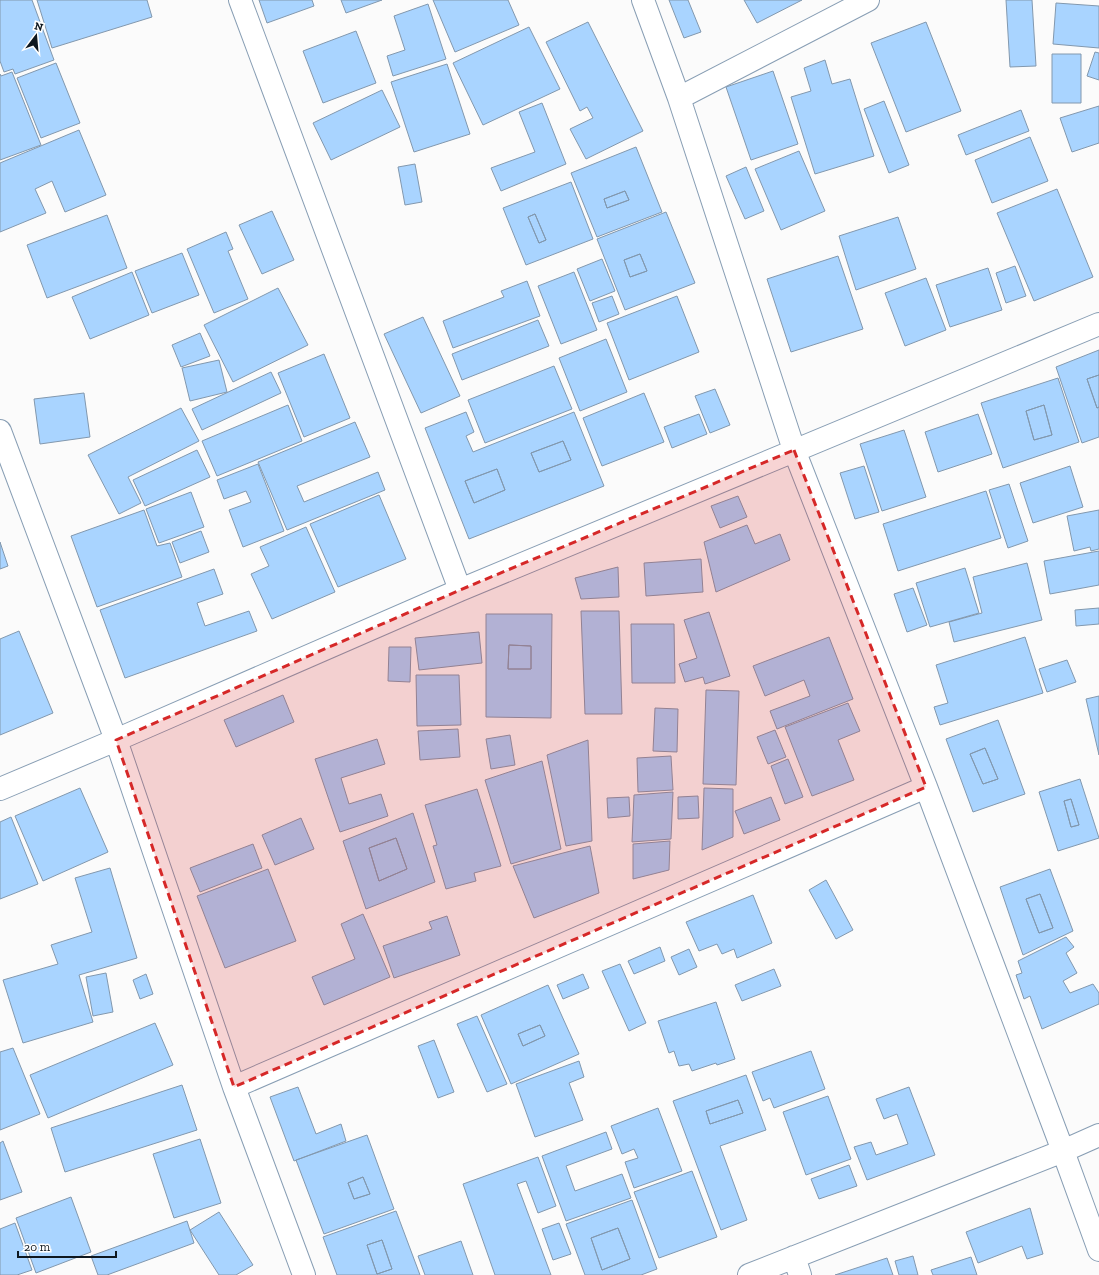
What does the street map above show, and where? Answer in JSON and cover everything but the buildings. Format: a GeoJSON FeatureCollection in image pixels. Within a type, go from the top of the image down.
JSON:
{"type":"FeatureCollection","features":[{"type":"Feature","properties":{"kind":"street"},"geometry":{"type":"LineString","coordinates":[[240,0],[460,590]]}},
{"type":"Feature","properties":{"kind":"street"},"geometry":{"type":"LineString","coordinates":[[643,0],[679,98],[794,450],[926,787],[1063,1150],[1099,1250]]}},
{"type":"Feature","properties":{"kind":"street"},"geometry":{"type":"LineString","coordinates":[[679,98],[868,0]]}},
{"type":"Feature","properties":{"kind":"street"},"geometry":{"type":"LineString","coordinates":[[0,790],[460,590],[1099,324]]}},
{"type":"Feature","properties":{"kind":"street"},"geometry":{"type":"LineString","coordinates":[[0,431],[116,740],[234,1087],[304,1275]]}},
{"type":"Feature","properties":{"kind":"street"},"geometry":{"type":"LineString","coordinates":[[234,1087],[926,787]]}},
{"type":"Feature","properties":{"kind":"street"},"geometry":{"type":"LineString","coordinates":[[749,1275],[797,1266],[1099,1135]]}},
{"type":"Feature","properties":{"kind":"highlighted area"},"geometry":{"type":"Polygon","coordinates":[[[794,450],[926,787],[234,1087],[116,740],[460,590],[794,450]]]}}]}
